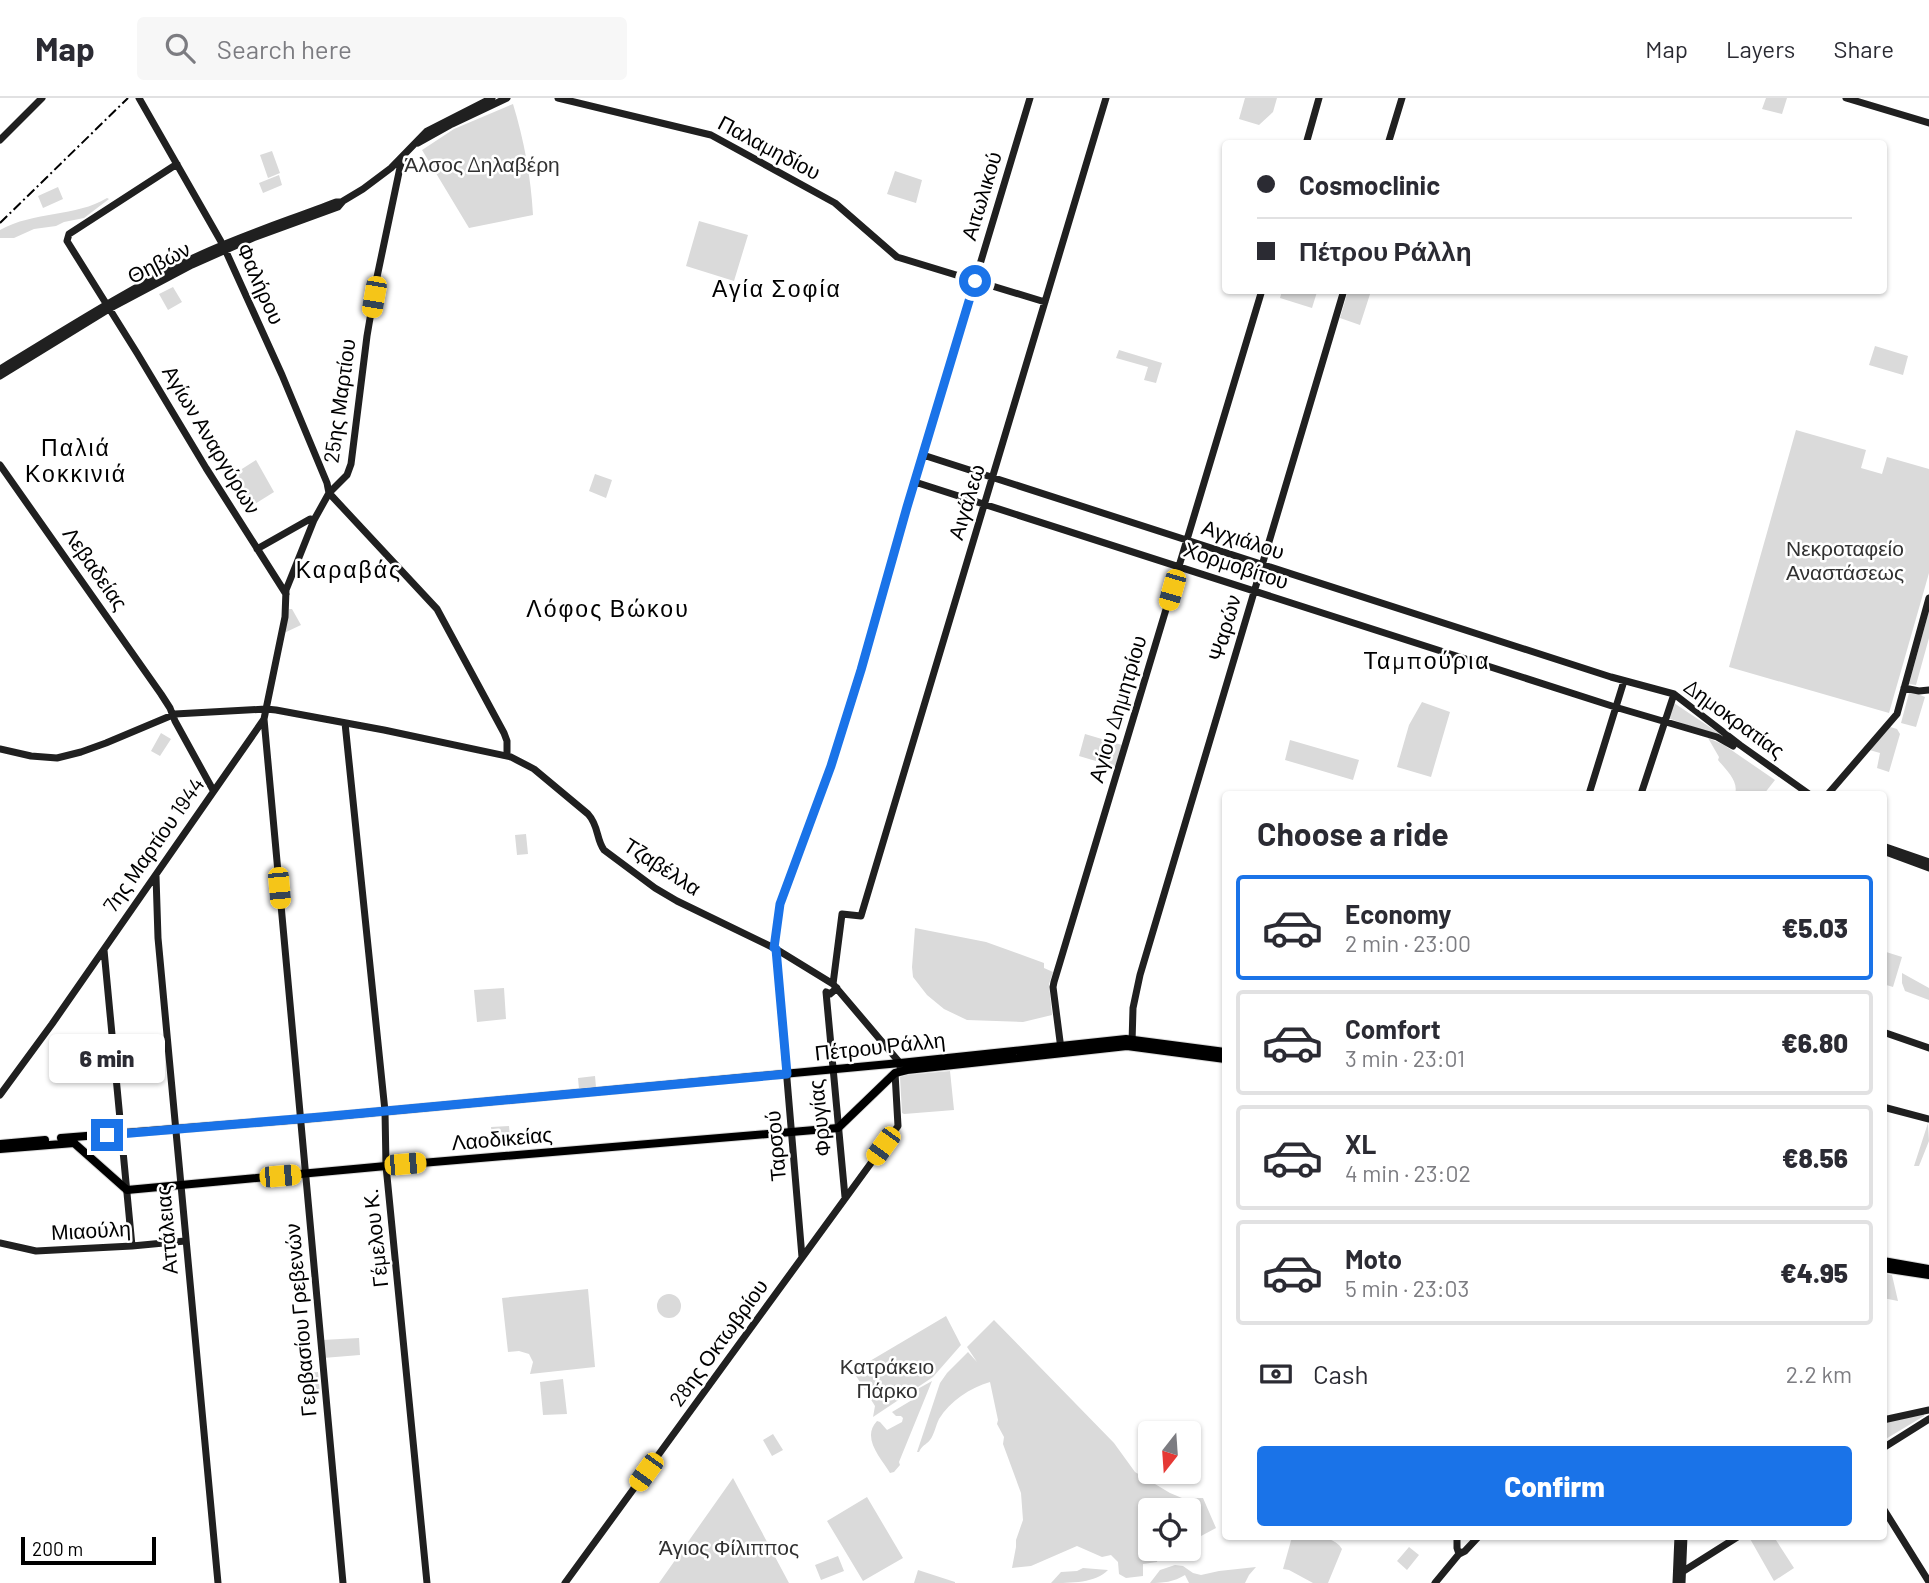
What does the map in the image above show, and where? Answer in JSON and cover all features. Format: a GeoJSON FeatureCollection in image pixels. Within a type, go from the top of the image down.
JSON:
{"type":"FeatureCollection","features":[{"type":"Feature","properties":{"kind":"main road","name":"Πέτρου Ράλλη"},"geometry":{"type":"LineString","coordinates":[[0,1144],[880,1065],[899,1069],[1132,1043],[1220,1054]]}},
{"type":"Feature","properties":{"kind":"main road"},"geometry":{"type":"LineString","coordinates":[[880,1065],[888,1072],[887,1082]]}},
{"type":"Feature","properties":{"kind":"main road","name":"Πέτρου Ράλλη"},"geometry":{"type":"LineString","coordinates":[[838,1128],[899,1069]]}},
{"type":"Feature","properties":{"kind":"main road","name":"Λαοδικείας"},"geometry":{"type":"LineString","coordinates":[[127,1190],[838,1128]]}},
{"type":"Feature","properties":{"kind":"main road"},"geometry":{"type":"LineString","coordinates":[[0,1149],[75,1144],[127,1190]]}},
{"type":"Feature","properties":{"kind":"main road"},"geometry":{"type":"LineString","coordinates":[[1887,1262],[1929,1269]]}},
{"type":"Feature","properties":{"kind":"main road"},"geometry":{"type":"LineString","coordinates":[[1887,1269],[1929,1275]]}},
{"type":"Feature","properties":{"kind":"street"},"geometry":{"type":"LineString","coordinates":[[0,140],[42,98]]}},
{"type":"Feature","properties":{"kind":"street","name":"Φαλήρου"},"geometry":{"type":"LineString","coordinates":[[139,98],[224,247],[296,407],[330,493]]}},
{"type":"Feature","properties":{"kind":"street","name":"Θηβών"},"geometry":{"type":"LineString","coordinates":[[0,369],[189,260],[343,201],[373,182],[402,158],[431,128],[492,98]]}},
{"type":"Feature","properties":{"kind":"street","name":"Θηβών"},"geometry":{"type":"LineString","coordinates":[[414,144],[507,98]]}},
{"type":"Feature","properties":{"kind":"street","name":"Παλαμηδίου"},"geometry":{"type":"LineString","coordinates":[[558,98],[711,135],[842,208],[887,250],[903,260],[975,281]]}},
{"type":"Feature","properties":{"kind":"street","name":"Αιτωλικού"},"geometry":{"type":"LineString","coordinates":[[775,948],[780,904],[831,766],[861,670],[1030,98]]}},
{"type":"Feature","properties":{"kind":"street","name":"Αιγάλεω"},"geometry":{"type":"LineString","coordinates":[[835,986],[842,914],[861,916],[1105,98]]}},
{"type":"Feature","properties":{"kind":"street"},"geometry":{"type":"LineString","coordinates":[[1307,140],[1319,98]]}},
{"type":"Feature","properties":{"kind":"street"},"geometry":{"type":"LineString","coordinates":[[1389,140],[1402,98]]}},
{"type":"Feature","properties":{"kind":"street"},"geometry":{"type":"LineString","coordinates":[[1846,98],[1929,123]]}},
{"type":"Feature","properties":{"kind":"street","name":"25ης Μαρτίου"},"geometry":{"type":"LineString","coordinates":[[286,594],[312,520],[330,493],[345,478],[351,464],[375,289],[402,158]]}},
{"type":"Feature","properties":{"kind":"street","name":"Αγίων Αναργύρων"},"geometry":{"type":"LineString","coordinates":[[177,164],[68,235],[67,241],[286,594]]}},
{"type":"Feature","properties":{"kind":"street"},"geometry":{"type":"LineString","coordinates":[[975,281],[1045,302]]}},
{"type":"Feature","properties":{"kind":"street","name":"Αγίου Δημητρίου"},"geometry":{"type":"LineString","coordinates":[[1061,1049],[1053,987],[1261,294]]}},
{"type":"Feature","properties":{"kind":"street","name":"Ψαρών"},"geometry":{"type":"LineString","coordinates":[[1132,1043],[1133,1007],[1140,975],[1343,294]]}},
{"type":"Feature","properties":{"kind":"street","name":"Θηβών"},"geometry":{"type":"LineString","coordinates":[[0,376],[108,307]]}},
{"type":"Feature","properties":{"kind":"street","name":"Αγχιάλου"},"geometry":{"type":"LineString","coordinates":[[923,455],[1553,658]]}},
{"type":"Feature","properties":{"kind":"street","name":"Λεβαδείας"},"geometry":{"type":"LineString","coordinates":[[0,465],[161,694],[213,790]]}},
{"type":"Feature","properties":{"kind":"street","name":"Χορμοβίτου"},"geometry":{"type":"LineString","coordinates":[[915,482],[1615,706]]}},
{"type":"Feature","properties":{"kind":"street"},"geometry":{"type":"LineString","coordinates":[[330,493],[437,609],[504,733],[507,756]]}},
{"type":"Feature","properties":{"kind":"street"},"geometry":{"type":"LineString","coordinates":[[257,549],[312,520]]}},
{"type":"Feature","properties":{"kind":"street","name":"7ης Μαρτίου 1944"},"geometry":{"type":"LineString","coordinates":[[0,1095],[264,719],[285,617],[286,594]]}},
{"type":"Feature","properties":{"kind":"street"},"geometry":{"type":"LineString","coordinates":[[1831,791],[1897,713],[1929,598]]}},
{"type":"Feature","properties":{"kind":"street","name":"Δημοκρατίας"},"geometry":{"type":"LineString","coordinates":[[1553,658],[1674,694],[1740,746],[1805,791]]}},
{"type":"Feature","properties":{"kind":"street"},"geometry":{"type":"LineString","coordinates":[[1590,791],[1624,681]]}},
{"type":"Feature","properties":{"kind":"street"},"geometry":{"type":"LineString","coordinates":[[1904,688],[1929,696]]}},
{"type":"Feature","properties":{"kind":"street"},"geometry":{"type":"LineString","coordinates":[[1919,691],[1929,690]]}},
{"type":"Feature","properties":{"kind":"street"},"geometry":{"type":"LineString","coordinates":[[1642,791],[1674,694]]}},
{"type":"Feature","properties":{"kind":"street","name":"Δημοκρατίας"},"geometry":{"type":"LineString","coordinates":[[1615,706],[1726,741],[1797,791]]}},
{"type":"Feature","properties":{"kind":"street","name":"Τζαβέλλα"},"geometry":{"type":"LineString","coordinates":[[0,749],[42,757],[64,757],[173,715],[266,709],[507,756],[534,769],[588,814],[595,822],[604,850],[643,880],[677,901],[775,948],[835,986],[899,1069]]}},
{"type":"Feature","properties":{"kind":"street","name":"Γερβασίου Γρεβενών"},"geometry":{"type":"LineString","coordinates":[[264,719],[343,1583]]}},
{"type":"Feature","properties":{"kind":"street","name":"Γέμελου Κ."},"geometry":{"type":"LineString","coordinates":[[345,723],[385,1111],[386,1166],[427,1583]]}},
{"type":"Feature","properties":{"kind":"street"},"geometry":{"type":"LineString","coordinates":[[1887,847],[1929,862]]}},
{"type":"Feature","properties":{"kind":"street"},"geometry":{"type":"LineString","coordinates":[[1887,852],[1929,868]]}},
{"type":"Feature","properties":{"kind":"street","name":"Αττάλειας"},"geometry":{"type":"LineString","coordinates":[[156,874],[158,938],[218,1583]]}},
{"type":"Feature","properties":{"kind":"street"},"geometry":{"type":"LineString","coordinates":[[106,946],[132,1247]]}},
{"type":"Feature","properties":{"kind":"street","name":"Ταρσού"},"geometry":{"type":"LineString","coordinates":[[775,948],[802,1257]]}},
{"type":"Feature","properties":{"kind":"street","name":"Φρυγίας"},"geometry":{"type":"LineString","coordinates":[[835,986],[830,994],[826,992],[845,1198]]}},
{"type":"Feature","properties":{"kind":"street"},"geometry":{"type":"LineString","coordinates":[[1887,1033],[1929,1048]]}},
{"type":"Feature","properties":{"kind":"street","name":"28ης Οκτωβρίου"},"geometry":{"type":"LineString","coordinates":[[565,1583],[898,1126],[899,1069]]}},
{"type":"Feature","properties":{"kind":"street"},"geometry":{"type":"LineString","coordinates":[[1887,1108],[1929,1119]]}},
{"type":"Feature","properties":{"kind":"street","name":"Μιαούλη"},"geometry":{"type":"LineString","coordinates":[[0,1243],[36,1251],[132,1247],[185,1241]]}},
{"type":"Feature","properties":{"kind":"street"},"geometry":{"type":"LineString","coordinates":[[1887,1419],[1929,1410]]}},
{"type":"Feature","properties":{"kind":"street"},"geometry":{"type":"LineString","coordinates":[[1887,1445],[1929,1419]]}},
{"type":"Feature","properties":{"kind":"street"},"geometry":{"type":"LineString","coordinates":[[1887,1514],[1928,1579],[1918,1583]]}},
{"type":"Feature","properties":{"kind":"street"},"geometry":{"type":"LineString","coordinates":[[1458,1540],[1460,1551]]}},
{"type":"Feature","properties":{"kind":"street"},"geometry":{"type":"LineString","coordinates":[[1435,1583],[1460,1551],[1474,1540]]}},
{"type":"Feature","properties":{"kind":"street"},"geometry":{"type":"LineString","coordinates":[[1679,1583],[1681,1540]]}},
{"type":"Feature","properties":{"kind":"street"},"geometry":{"type":"LineString","coordinates":[[1679,1572],[1732,1540]]}},
{"type":"Feature","properties":{"kind":"green space"},"geometry":{"type":"Polygon","coordinates":[[[1245,98],[1277,98],[1273,112],[1259,125],[1239,119],[1245,98]]]}},
{"type":"Feature","properties":{"kind":"green space"},"geometry":{"type":"Polygon","coordinates":[[[1766,98],[1787,98],[1782,114],[1762,109],[1766,98]]]}},
{"type":"Feature","properties":{"kind":"green space","name":"Άλσος Δηλαβέρη"},"geometry":{"type":"Polygon","coordinates":[[[513,104],[526,159],[533,215],[469,228],[422,150],[454,129],[513,104]]]}},
{"type":"Feature","properties":{"kind":"green space"},"geometry":{"type":"Polygon","coordinates":[[[272,151],[280,173],[268,178],[260,155],[272,151]]]}},
{"type":"Feature","properties":{"kind":"green space"},"geometry":{"type":"Polygon","coordinates":[[[895,171],[922,180],[916,203],[887,194],[895,171]]]}},
{"type":"Feature","properties":{"kind":"green space"},"geometry":{"type":"Polygon","coordinates":[[[279,175],[282,185],[263,193],[259,183],[279,175]]]}},
{"type":"Feature","properties":{"kind":"green space"},"geometry":{"type":"Polygon","coordinates":[[[58,187],[63,199],[43,208],[38,196],[58,187]]]}},
{"type":"Feature","properties":{"kind":"green space"},"geometry":{"type":"Polygon","coordinates":[[[109,199],[84,218],[34,229],[14,238],[0,238],[0,230],[13,224],[82,208],[109,199]]]}},
{"type":"Feature","properties":{"kind":"green space"},"geometry":{"type":"Polygon","coordinates":[[[699,221],[748,235],[734,281],[686,266],[699,221]]]}},
{"type":"Feature","properties":{"kind":"green space"},"geometry":{"type":"Polygon","coordinates":[[[173,287],[182,302],[168,310],[159,294],[173,287]]]}},
{"type":"Feature","properties":{"kind":"green space"},"geometry":{"type":"Polygon","coordinates":[[[1281,294],[1316,294],[1312,308],[1280,298],[1281,294]]]}},
{"type":"Feature","properties":{"kind":"green space"},"geometry":{"type":"Polygon","coordinates":[[[1347,294],[1370,294],[1360,325],[1340,318],[1347,294]]]}},
{"type":"Feature","properties":{"kind":"green space"},"geometry":{"type":"Polygon","coordinates":[[[1875,346],[1908,356],[1903,375],[1869,365],[1875,346]]]}},
{"type":"Feature","properties":{"kind":"green space"},"geometry":{"type":"Polygon","coordinates":[[[1119,350],[1162,363],[1156,383],[1144,380],[1148,367],[1116,358],[1119,350]]]}},
{"type":"Feature","properties":{"kind":"green space","name":"Νεκροταφείο Αναστάσεως"},"geometry":{"type":"Polygon","coordinates":[[[1796,430],[1866,450],[1861,468],[1882,474],[1887,457],[1929,469],[1929,573],[1889,713],[1729,667],[1796,430]]]}},
{"type":"Feature","properties":{"kind":"green space"},"geometry":{"type":"Polygon","coordinates":[[[256,460],[274,492],[253,505],[234,474],[256,460]]]}},
{"type":"Feature","properties":{"kind":"green space"},"geometry":{"type":"Polygon","coordinates":[[[595,474],[612,480],[606,498],[589,491],[595,474]]]}},
{"type":"Feature","properties":{"kind":"green space"},"geometry":{"type":"Polygon","coordinates":[[[289,609],[292,609],[301,625],[284,633],[289,609]]]}},
{"type":"Feature","properties":{"kind":"green space"},"geometry":{"type":"Polygon","coordinates":[[[1929,611],[1929,638],[1916,685],[1909,684],[1929,611]]]}},
{"type":"Feature","properties":{"kind":"green space"},"geometry":{"type":"Polygon","coordinates":[[[1909,693],[1925,697],[1916,727],[1901,723],[1909,693]]]}},
{"type":"Feature","properties":{"kind":"green space"},"geometry":{"type":"Polygon","coordinates":[[[1422,702],[1450,712],[1431,777],[1397,767],[1409,725],[1422,702]]]}},
{"type":"Feature","properties":{"kind":"green space"},"geometry":{"type":"Polygon","coordinates":[[[1674,703],[1729,740],[1668,718],[1674,703]]]}},
{"type":"Feature","properties":{"kind":"green space"},"geometry":{"type":"Polygon","coordinates":[[[1887,726],[1897,729],[1900,734],[1889,772],[1877,768],[1880,753],[1866,749],[1887,726]]]}},
{"type":"Feature","properties":{"kind":"green space"},"geometry":{"type":"Polygon","coordinates":[[[161,733],[171,739],[160,756],[151,751],[161,733]]]}},
{"type":"Feature","properties":{"kind":"green space"},"geometry":{"type":"Polygon","coordinates":[[[1085,734],[1122,745],[1116,767],[1079,756],[1085,734]]]}},
{"type":"Feature","properties":{"kind":"green space"},"geometry":{"type":"Polygon","coordinates":[[[1708,738],[1724,745],[1775,780],[1766,791],[1736,791],[1733,780],[1718,760],[1719,757],[1708,738]]]}},
{"type":"Feature","properties":{"kind":"green space"},"geometry":{"type":"Polygon","coordinates":[[[1290,740],[1359,760],[1353,780],[1285,760],[1290,740]]]}},
{"type":"Feature","properties":{"kind":"green space"},"geometry":{"type":"Polygon","coordinates":[[[526,834],[528,854],[517,855],[515,835],[526,834]]]}},
{"type":"Feature","properties":{"kind":"green space"},"geometry":{"type":"Polygon","coordinates":[[[915,928],[986,942],[1044,963],[1044,968],[1053,972],[1049,984],[1052,1015],[1023,1022],[967,1020],[944,1009],[927,995],[913,977],[915,928]]]}},
{"type":"Feature","properties":{"kind":"green space"},"geometry":{"type":"Polygon","coordinates":[[[1887,952],[1902,957],[1893,987],[1887,985],[1887,952]]]}},
{"type":"Feature","properties":{"kind":"green space"},"geometry":{"type":"Polygon","coordinates":[[[1902,973],[1929,988],[1929,1000],[1905,991],[1902,973]]]}},
{"type":"Feature","properties":{"kind":"green space"},"geometry":{"type":"Polygon","coordinates":[[[504,988],[506,1019],[477,1022],[474,990],[504,988]]]}},
{"type":"Feature","properties":{"kind":"green space"},"geometry":{"type":"Polygon","coordinates":[[[950,1071],[954,1110],[902,1113],[900,1077],[950,1071]]]}},
{"type":"Feature","properties":{"kind":"green space"},"geometry":{"type":"Polygon","coordinates":[[[595,1076],[596,1087],[579,1089],[578,1078],[595,1076]]]}},
{"type":"Feature","properties":{"kind":"green space"},"geometry":{"type":"Polygon","coordinates":[[[1928,1123],[1929,1141],[1919,1166],[1914,1166],[1928,1123]]]}},
{"type":"Feature","properties":{"kind":"green space"},"geometry":{"type":"Polygon","coordinates":[[[509,1126],[510,1137],[492,1138],[491,1127],[509,1126]]]}},
{"type":"Feature","properties":{"kind":"green space"},"geometry":{"type":"Polygon","coordinates":[[[1887,1274],[1892,1275],[1898,1301],[1887,1299],[1887,1274]]]}},
{"type":"Feature","properties":{"kind":"green space"},"geometry":{"type":"Polygon","coordinates":[[[588,1289],[595,1367],[530,1374],[533,1362],[529,1354],[508,1352],[502,1298],[588,1289]]]}},
{"type":"Feature","properties":{"kind":"green space"},"geometry":{"type":"Polygon","coordinates":[[[664,1294],[674,1294],[681,1301],[681,1311],[674,1318],[664,1318],[657,1311],[657,1301],[664,1294]]]}},
{"type":"Feature","properties":{"kind":"green space","name":"Κατράκειο Πάρκο"},"geometry":{"type":"Polygon","coordinates":[[[946,1316],[961,1345],[933,1377],[873,1417],[875,1406],[853,1371],[946,1316]]]}},
{"type":"Feature","properties":{"kind":"green space"},"geometry":{"type":"Polygon","coordinates":[[[994,1320],[1114,1443],[1138,1474],[1138,1484],[1155,1484],[1182,1498],[1138,1498],[1138,1561],[1157,1561],[1143,1564],[1143,1576],[1126,1578],[1119,1574],[1118,1562],[1111,1555],[1102,1557],[1077,1546],[1031,1566],[1012,1568],[1016,1540],[1023,1520],[1021,1493],[1003,1444],[1004,1437],[997,1424],[990,1382],[968,1392],[949,1406],[939,1419],[930,1440],[917,1452],[940,1383],[968,1352],[977,1362],[967,1347],[994,1320]]]}},
{"type":"Feature","properties":{"kind":"green space"},"geometry":{"type":"Polygon","coordinates":[[[359,1338],[360,1355],[323,1358],[322,1340],[359,1338]]]}},
{"type":"Feature","properties":{"kind":"green space"},"geometry":{"type":"Polygon","coordinates":[[[318,1372],[320,1393],[309,1394],[307,1373],[318,1372]]]}},
{"type":"Feature","properties":{"kind":"green space"},"geometry":{"type":"Polygon","coordinates":[[[563,1379],[567,1414],[543,1415],[540,1382],[563,1379]]]}},
{"type":"Feature","properties":{"kind":"green space","name":"Κατράκειο Πάρκο"},"geometry":{"type":"Polygon","coordinates":[[[932,1381],[900,1465],[890,1473],[874,1448],[871,1434],[873,1428],[877,1421],[887,1430],[902,1422],[901,1416],[892,1412],[917,1397],[914,1391],[932,1381]]]}},
{"type":"Feature","properties":{"kind":"green space"},"geometry":{"type":"Polygon","coordinates":[[[1924,1414],[1887,1438],[1887,1422],[1924,1414]]]}},
{"type":"Feature","properties":{"kind":"green space"},"geometry":{"type":"Polygon","coordinates":[[[773,1434],[783,1450],[772,1456],[763,1440],[773,1434]]]}},
{"type":"Feature","properties":{"kind":"green space","name":"Άγιος Φίλιππος"},"geometry":{"type":"Polygon","coordinates":[[[733,1478],[789,1583],[659,1583],[733,1478]]]}},
{"type":"Feature","properties":{"kind":"green space"},"geometry":{"type":"Polygon","coordinates":[[[867,1497],[903,1558],[863,1581],[827,1521],[867,1497]]]}},
{"type":"Feature","properties":{"kind":"green space"},"geometry":{"type":"Polygon","coordinates":[[[1201,1498],[1203,1498],[1216,1528],[1201,1536],[1201,1498]]]}},
{"type":"Feature","properties":{"kind":"green space"},"geometry":{"type":"Polygon","coordinates":[[[1291,1540],[1330,1540],[1342,1549],[1328,1583],[1313,1583],[1283,1569],[1291,1540]]]}},
{"type":"Feature","properties":{"kind":"green space"},"geometry":{"type":"Polygon","coordinates":[[[1751,1540],[1776,1540],[1794,1568],[1774,1581],[1751,1540]]]}},
{"type":"Feature","properties":{"kind":"green space"},"geometry":{"type":"Polygon","coordinates":[[[1409,1547],[1419,1555],[1407,1570],[1397,1561],[1409,1547]]]}},
{"type":"Feature","properties":{"kind":"green space"},"geometry":{"type":"Polygon","coordinates":[[[838,1556],[844,1571],[821,1580],[815,1565],[838,1556]]]}},
{"type":"Feature","properties":{"kind":"green space"},"geometry":{"type":"Polygon","coordinates":[[[1175,1565],[1201,1575],[1256,1567],[1245,1583],[1189,1583],[1185,1575],[1168,1582],[1150,1583],[1160,1570],[1175,1565]]]}},
{"type":"Feature","properties":{"kind":"green space"},"geometry":{"type":"Polygon","coordinates":[[[1083,1568],[1108,1570],[1090,1580],[1051,1583],[1061,1572],[1083,1568]]]}},
{"type":"Feature","properties":{"kind":"green space"},"geometry":{"type":"Polygon","coordinates":[[[918,1570],[955,1582],[955,1583],[914,1583],[918,1570]]]}},
{"type":"Feature","properties":{"kind":"railway"},"geometry":{"type":"LineString","coordinates":[[0,223],[128,98]]}},
{"type":"Feature","properties":{"kind":"district","name":"Αγία Σοφία"},"geometry":{"type":"Point","coordinates":[777,289]}},
{"type":"Feature","properties":{"kind":"district","name":"Παλιά Κοκκινιά"},"geometry":{"type":"Point","coordinates":[76,461]}},
{"type":"Feature","properties":{"kind":"district","name":"Καραβάς"},"geometry":{"type":"Point","coordinates":[349,570]}},
{"type":"Feature","properties":{"kind":"district","name":"Λόφος Βώκου"},"geometry":{"type":"Point","coordinates":[608,609]}},
{"type":"Feature","properties":{"kind":"district","name":"Ταμπούρια"},"geometry":{"type":"Point","coordinates":[1427,661]}},
{"type":"Feature","properties":{"kind":"route"},"geometry":{"type":"LineString","coordinates":[[107,1135],[787,1074],[774,948],[780,904],[831,766],[975,281]]}}]}
